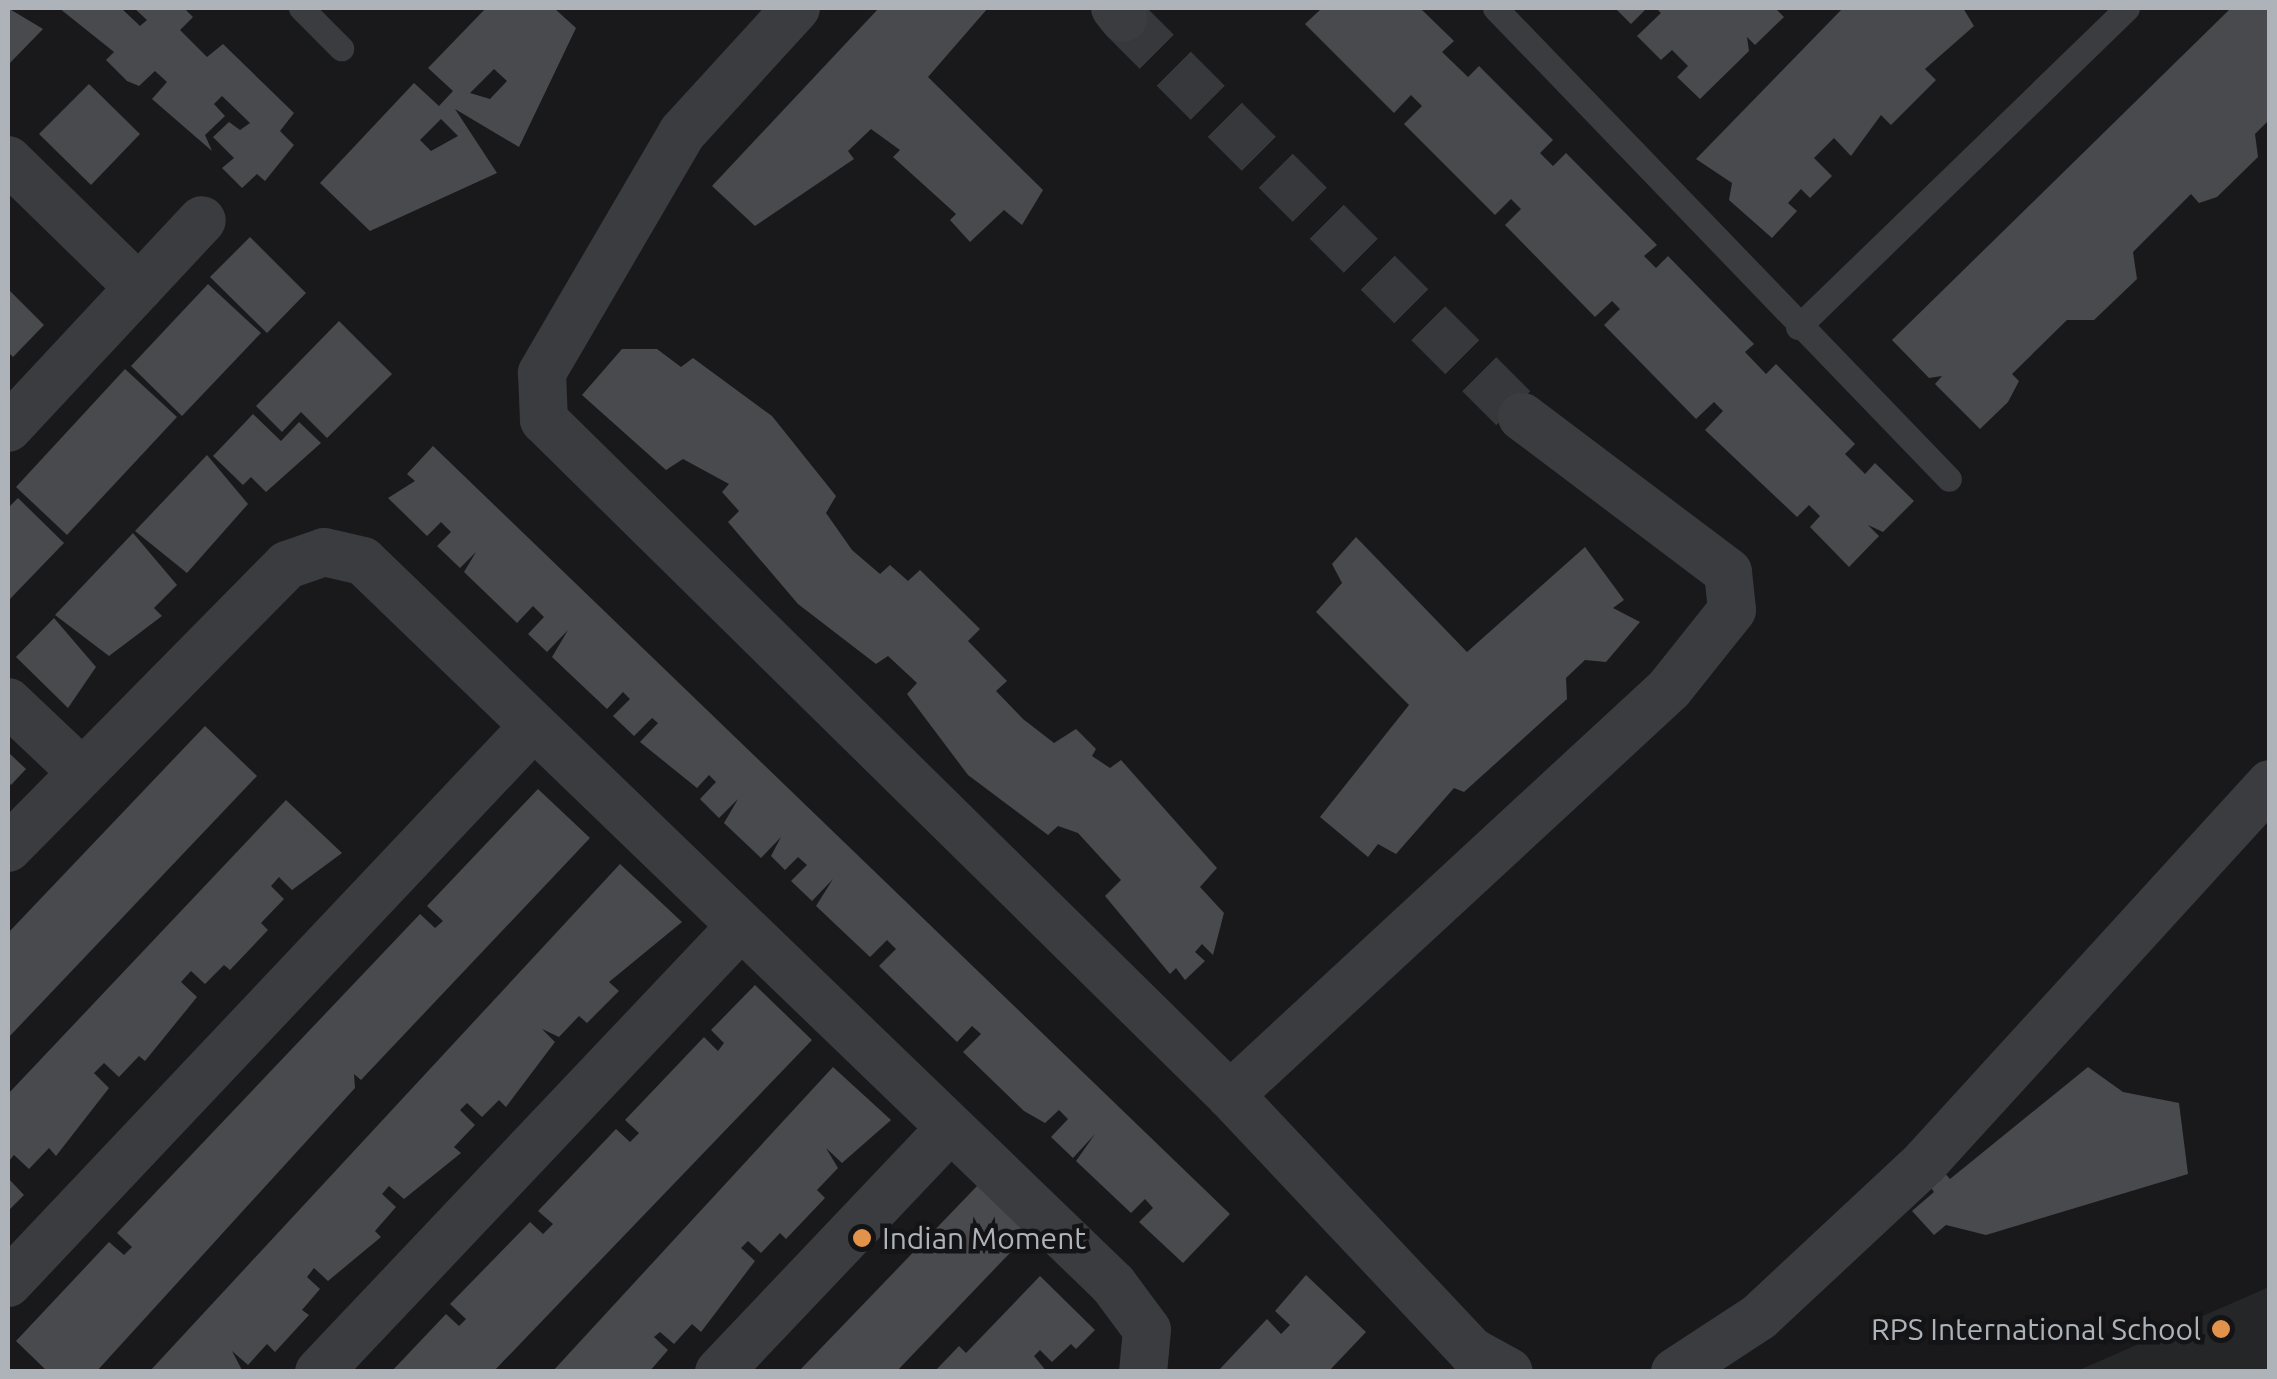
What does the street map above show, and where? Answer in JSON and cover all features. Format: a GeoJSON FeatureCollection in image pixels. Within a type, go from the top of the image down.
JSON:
{"type":"FeatureCollection","features":[{"type":"Feature","properties":{"kind":"street"},"geometry":{"type":"LineString","coordinates":[[796,8],[682,132],[542,374],[544,420],[1230,1094],[1471,1352],[1509,1372]]}},
{"type":"Feature","properties":{"kind":"street"},"geometry":{"type":"LineString","coordinates":[[8,160],[139,288]]}},
{"type":"Feature","properties":{"kind":"street"},"geometry":{"type":"LineString","coordinates":[[8,428],[202,220]]}},
{"type":"Feature","properties":{"kind":"street"},"geometry":{"type":"LineString","coordinates":[[1230,1094],[1669,689],[1732,610],[1728,572],[1522,416]]}},
{"type":"Feature","properties":{"kind":"street"},"geometry":{"type":"LineString","coordinates":[[8,848],[287,565],[324,552],[363,561],[1113,1284],[1147,1330],[1143,1372]]}},
{"type":"Feature","properties":{"kind":"street"},"geometry":{"type":"LineString","coordinates":[[8,702],[81,772]]}},
{"type":"Feature","properties":{"kind":"street"},"geometry":{"type":"LineString","coordinates":[[8,1283],[534,726]]}},
{"type":"Feature","properties":{"kind":"street"},"geometry":{"type":"LineString","coordinates":[[1674,1372],[1759,1318],[1925,1162],[2270,784]]}},
{"type":"Feature","properties":{"kind":"street"},"geometry":{"type":"LineString","coordinates":[[319,1372],[741,926]]}},
{"type":"Feature","properties":{"kind":"street"},"geometry":{"type":"LineString","coordinates":[[719,1372],[950,1128]]}},
{"type":"Feature","properties":{"kind":"lane"},"geometry":{"type":"LineString","coordinates":[[300,8],[341,48]]}},
{"type":"Feature","properties":{"kind":"lane"},"geometry":{"type":"LineString","coordinates":[[1495,8],[1798,327],[1950,479]]}},
{"type":"Feature","properties":{"kind":"lane"},"geometry":{"type":"LineString","coordinates":[[1798,327],[2127,8]]}},
{"type":"Feature","properties":{"kind":"shaded area","name":"RPS International School"},"geometry":{"type":"Polygon","coordinates":[[[2269,1287],[2269,1371],[2077,1371],[2269,1287]]]}},
{"type":"Feature","properties":{"kind":"building"},"geometry":{"type":"Polygon","coordinates":[[[8,8],[43,29],[8,65],[8,8]]]}},
{"type":"Feature","properties":{"kind":"building"},"geometry":{"type":"Polygon","coordinates":[[[59,8],[121,8],[140,26],[147,20],[134,8],[184,8],[193,17],[180,30],[207,57],[223,44],[294,113],[280,131],[294,145],[265,181],[257,174],[242,188],[222,168],[234,158],[213,137],[229,122],[240,130],[250,123],[222,96],[214,104],[225,116],[205,135],[212,151],[152,99],[167,82],[155,71],[139,86],[127,81],[106,60],[114,52],[59,8]]]}},
{"type":"Feature","properties":{"kind":"building"},"geometry":{"type":"Polygon","coordinates":[[[486,8],[554,8],[576,28],[519,147],[455,109],[497,173],[370,231],[320,183],[414,83],[439,106],[453,91],[428,68],[486,8]],[[494,69],[470,93],[490,99],[507,81],[494,69]],[[441,119],[420,140],[431,151],[458,136],[441,119]]]}},
{"type":"Feature","properties":{"kind":"building"},"geometry":{"type":"Polygon","coordinates":[[[879,8],[988,8],[928,77],[1043,190],[1022,225],[1004,210],[970,242],[950,220],[956,214],[893,157],[900,150],[871,129],[848,151],[854,159],[755,226],[712,186],[879,8]]]}},
{"type":"Feature","properties":{"kind":"building"},"geometry":{"type":"Polygon","coordinates":[[[1322,8],[1420,8],[1454,41],[1442,52],[1468,77],[1479,66],[1553,140],[1540,153],[1553,166],[1566,153],[1657,245],[1644,256],[1656,268],[1668,256],[1754,344],[1745,352],[1766,374],[1776,364],[1855,444],[1845,454],[1865,474],[1875,463],[1914,501],[1883,532],[1868,525],[1879,536],[1849,567],[1810,527],[1820,516],[1809,505],[1797,517],[1705,430],[1723,411],[1714,402],[1696,419],[1604,325],[1620,309],[1612,301],[1595,317],[1505,225],[1521,209],[1511,199],[1495,215],[1404,124],[1422,106],[1411,95],[1394,113],[1305,24],[1322,8]]]}},
{"type":"Feature","properties":{"kind":"building"},"geometry":{"type":"Polygon","coordinates":[[[1615,8],[1647,8],[1631,24],[1615,8]]]}},
{"type":"Feature","properties":{"kind":"building"},"geometry":{"type":"Polygon","coordinates":[[[1656,8],[1775,8],[1784,17],[1755,45],[1747,37],[1749,51],[1700,99],[1677,77],[1688,66],[1672,50],[1661,60],[1637,36],[1661,13],[1656,8]]]}},
{"type":"Feature","properties":{"kind":"building"},"geometry":{"type":"Polygon","coordinates":[[[1843,8],[1963,8],[1974,26],[1925,69],[1936,80],[1891,125],[1881,115],[1851,156],[1834,138],[1814,158],[1832,176],[1810,198],[1801,189],[1788,203],[1797,211],[1772,238],[1729,200],[1732,183],[1696,159],[1843,8]]]}},
{"type":"Feature","properties":{"kind":"building"},"geometry":{"type":"Polygon","coordinates":[[[2231,8],[2270,8],[2270,119],[2255,134],[2258,157],[2217,197],[2199,203],[2191,194],[2133,252],[2137,279],[2094,320],[2067,320],[2012,374],[2019,381],[2008,402],[1980,429],[1935,384],[1942,376],[1929,378],[1892,340],[2231,8]]]}},
{"type":"Feature","properties":{"kind":"building"},"geometry":{"type":"Polygon","coordinates":[[[89,84],[140,134],[91,185],[39,134],[89,84]]]}},
{"type":"Feature","properties":{"kind":"building"},"geometry":{"type":"Polygon","coordinates":[[[250,237],[306,293],[267,333],[210,277],[250,237]]]}},
{"type":"Feature","properties":{"kind":"building"},"geometry":{"type":"Polygon","coordinates":[[[208,284],[261,333],[182,416],[131,366],[208,284]]]}},
{"type":"Feature","properties":{"kind":"building"},"geometry":{"type":"Polygon","coordinates":[[[8,289],[44,325],[13,357],[8,352],[8,289]]]}},
{"type":"Feature","properties":{"kind":"building"},"geometry":{"type":"Polygon","coordinates":[[[339,321],[392,374],[327,438],[301,412],[282,432],[256,406],[339,321]]]}},
{"type":"Feature","properties":{"kind":"building"},"geometry":{"type":"Polygon","coordinates":[[[622,349],[657,349],[681,367],[693,358],[772,416],[836,496],[826,513],[852,550],[880,574],[890,565],[908,581],[920,570],[980,629],[968,641],[1007,681],[996,691],[1023,719],[1054,743],[1076,729],[1096,749],[1092,756],[1110,768],[1121,760],[1217,868],[1200,887],[1224,913],[1213,955],[1202,944],[1195,952],[1205,961],[1185,980],[1176,968],[1170,974],[1105,896],[1121,880],[1078,833],[1058,826],[1048,835],[968,775],[907,694],[917,683],[888,656],[876,664],[798,604],[728,522],[739,511],[722,492],[729,484],[683,459],[666,470],[582,395],[622,349]]]}},
{"type":"Feature","properties":{"kind":"building"},"geometry":{"type":"Polygon","coordinates":[[[125,369],[177,417],[67,535],[16,487],[125,369]]]}},
{"type":"Feature","properties":{"kind":"building"},"geometry":{"type":"Polygon","coordinates":[[[253,414],[281,441],[299,422],[321,443],[266,492],[251,477],[243,485],[213,456],[253,414]]]}},
{"type":"Feature","properties":{"kind":"building"},"geometry":{"type":"Polygon","coordinates":[[[433,446],[1230,1214],[1183,1263],[1139,1222],[1153,1208],[1145,1199],[1131,1213],[1076,1161],[1095,1134],[1073,1158],[1051,1137],[1068,1119],[1059,1110],[1045,1123],[1024,1111],[963,1052],[981,1034],[972,1026],[957,1042],[879,966],[896,949],[887,940],[870,957],[816,906],[833,879],[812,901],[791,881],[807,865],[798,857],[785,870],[771,856],[781,837],[761,858],[724,823],[738,799],[719,818],[700,799],[716,782],[709,775],[697,788],[640,742],[658,723],[652,718],[634,736],[613,716],[630,699],[623,692],[607,709],[552,657],[568,630],[547,652],[528,634],[544,617],[533,606],[517,623],[464,572],[476,552],[460,568],[437,546],[451,532],[441,522],[427,536],[388,498],[415,481],[407,474],[433,446]]]}},
{"type":"Feature","properties":{"kind":"building"},"geometry":{"type":"Polygon","coordinates":[[[207,455],[248,504],[187,573],[135,531],[207,455]]]}},
{"type":"Feature","properties":{"kind":"building"},"geometry":{"type":"Polygon","coordinates":[[[18,498],[64,543],[8,601],[8,508],[18,498]]]}},
{"type":"Feature","properties":{"kind":"building"},"geometry":{"type":"Polygon","coordinates":[[[133,533],[177,585],[154,608],[162,616],[109,656],[55,615],[133,533]]]}},
{"type":"Feature","properties":{"kind":"building"},"geometry":{"type":"Polygon","coordinates":[[[1356,537],[1467,652],[1585,547],[1624,600],[1613,608],[1640,622],[1606,662],[1585,660],[1566,678],[1567,699],[1464,792],[1454,788],[1396,854],[1378,844],[1368,857],[1320,817],[1409,705],[1316,612],[1342,583],[1332,564],[1356,537]]]}},
{"type":"Feature","properties":{"kind":"building"},"geometry":{"type":"Polygon","coordinates":[[[54,618],[96,667],[68,708],[16,657],[54,618]]]}},
{"type":"Feature","properties":{"kind":"building"},"geometry":{"type":"Polygon","coordinates":[[[205,726],[257,776],[8,1038],[8,933],[205,726]]]}},
{"type":"Feature","properties":{"kind":"building"},"geometry":{"type":"Polygon","coordinates":[[[8,752],[26,769],[11,785],[8,782],[8,752]]]}},
{"type":"Feature","properties":{"kind":"building"},"geometry":{"type":"Polygon","coordinates":[[[538,789],[590,838],[361,1080],[354,1074],[355,1088],[96,1372],[48,1372],[16,1341],[109,1242],[124,1255],[132,1247],[117,1233],[420,914],[435,928],[443,921],[427,906],[538,789]]]}},
{"type":"Feature","properties":{"kind":"building"},"geometry":{"type":"Polygon","coordinates":[[[286,800],[342,853],[292,890],[279,877],[271,886],[284,899],[261,923],[268,930],[230,970],[224,965],[205,984],[191,971],[181,982],[197,997],[145,1061],[139,1056],[119,1077],[104,1063],[94,1073],[109,1088],[56,1156],[49,1148],[29,1169],[14,1155],[8,1162],[8,1094],[286,800]]]}},
{"type":"Feature","properties":{"kind":"building"},"geometry":{"type":"Polygon","coordinates":[[[620,864],[682,922],[609,982],[619,991],[587,1023],[579,1016],[559,1037],[542,1029],[555,1042],[506,1107],[499,1100],[482,1117],[467,1103],[460,1110],[475,1125],[454,1147],[461,1153],[404,1199],[389,1186],[382,1194],[396,1207],[375,1231],[381,1237],[328,1281],[314,1268],[307,1277],[320,1289],[302,1310],[309,1315],[275,1352],[267,1344],[248,1365],[232,1351],[243,1372],[149,1372],[620,864]]]}},
{"type":"Feature","properties":{"kind":"building"},"geometry":{"type":"Polygon","coordinates":[[[755,985],[812,1040],[493,1372],[391,1372],[446,1314],[459,1326],[466,1319],[450,1304],[530,1222],[543,1234],[553,1224],[538,1211],[616,1129],[630,1142],[639,1133],[625,1120],[704,1037],[718,1051],[724,1043],[711,1030],[755,985]]]}},
{"type":"Feature","properties":{"kind":"building"},"geometry":{"type":"Polygon","coordinates":[[[833,1067],[891,1120],[842,1163],[826,1148],[838,1168],[817,1190],[825,1198],[786,1239],[780,1233],[761,1253],[748,1241],[741,1248],[755,1261],[701,1332],[692,1324],[674,1344],[660,1332],[654,1337],[668,1350],[649,1372],[552,1372],[833,1067]]]}},
{"type":"Feature","properties":{"kind":"building"},"geometry":{"type":"Polygon","coordinates":[[[2088,1067],[2123,1092],[2179,1103],[2188,1174],[1986,1235],[1946,1225],[1934,1235],[1912,1211],[1934,1192],[1927,1182],[1942,1170],[1950,1179],[2088,1067]]]}},
{"type":"Feature","properties":{"kind":"building"},"geometry":{"type":"Polygon","coordinates":[[[8,1178],[24,1195],[8,1211],[8,1178]]]}},
{"type":"Feature","properties":{"kind":"building"},"geometry":{"type":"Polygon","coordinates":[[[978,1185],[1028,1234],[896,1372],[798,1372],[978,1185]]]}},
{"type":"Feature","properties":{"kind":"building"},"geometry":{"type":"Polygon","coordinates":[[[1306,1275],[1366,1332],[1328,1372],[1217,1372],[1267,1319],[1281,1334],[1290,1325],[1275,1311],[1306,1275]]]}},
{"type":"Feature","properties":{"kind":"building"},"geometry":{"type":"Polygon","coordinates":[[[1040,1276],[1095,1330],[1076,1349],[1071,1344],[1052,1362],[1040,1350],[1034,1356],[1047,1372],[934,1372],[959,1346],[966,1353],[1040,1276]]]}},
{"type":"Feature","properties":{"kind":"tunnel"},"geometry":{"type":"LineString","coordinates":[[1123,18],[1522,417]]}},
{"type":"Feature","properties":{"kind":"place","name":"Indian Moment"},"geometry":{"type":"Point","coordinates":[862,1238]}},
{"type":"Feature","properties":{"kind":"place","name":"RPS International School"},"geometry":{"type":"Point","coordinates":[2221,1329]}}]}
